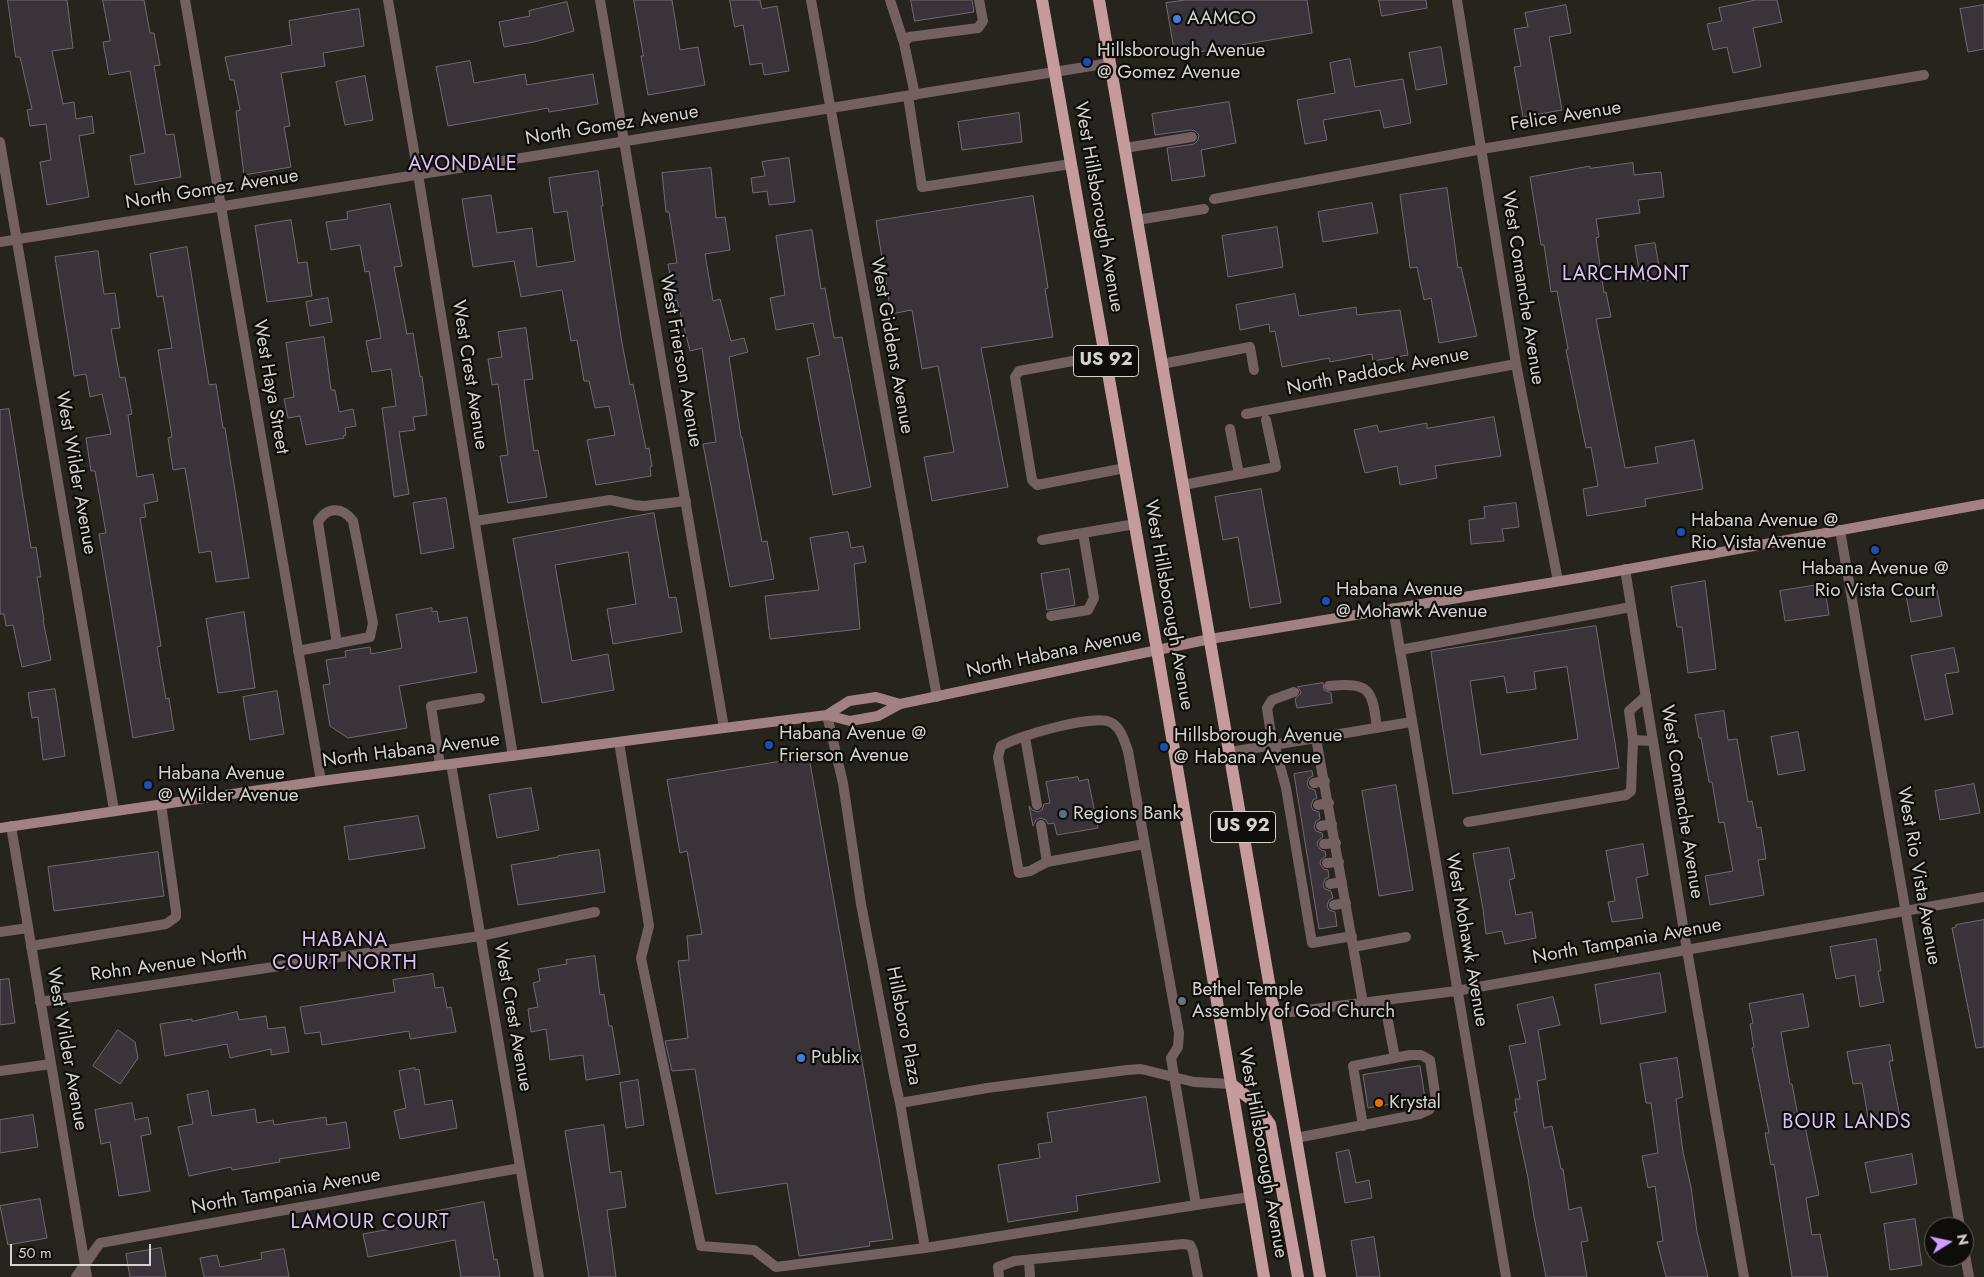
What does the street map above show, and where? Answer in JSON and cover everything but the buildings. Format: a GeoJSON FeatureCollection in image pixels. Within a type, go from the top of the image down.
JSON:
{"type":"FeatureCollection","features":[{"type":"Feature","properties":{"kind":"main road","name":"West Hillsborough Avenue"},"geometry":{"type":"LineString","coordinates":[[1042,0],[1157,650],[1264,1277]]}},
{"type":"Feature","properties":{"kind":"main road","name":"West Hillsborough Avenue"},"geometry":{"type":"LineString","coordinates":[[1099,0],[1320,1277]]}},
{"type":"Feature","properties":{"kind":"main road"},"geometry":{"type":"LineString","coordinates":[[1231,1084],[1252,1102],[1270,1124],[1298,1277]]}},
{"type":"Feature","properties":{"kind":"street","name":"West Haya Street"},"geometry":{"type":"LineString","coordinates":[[185,0],[321,781]]}},
{"type":"Feature","properties":{"kind":"street","name":"West Crest Avenue"},"geometry":{"type":"LineString","coordinates":[[388,0],[513,756]]}},
{"type":"Feature","properties":{"kind":"street","name":"West Frierson Avenue"},"geometry":{"type":"LineString","coordinates":[[600,0],[724,728]]}},
{"type":"Feature","properties":{"kind":"street","name":"West Giddens Avenue"},"geometry":{"type":"LineString","coordinates":[[811,0],[937,697]]}},
{"type":"Feature","properties":{"kind":"street"},"geometry":{"type":"LineString","coordinates":[[890,0],[904,43],[922,187],[1071,164]]}},
{"type":"Feature","properties":{"kind":"street"},"geometry":{"type":"LineString","coordinates":[[904,43],[909,37],[978,28],[983,21],[979,0]]}},
{"type":"Feature","properties":{"kind":"street","name":"West Comanche Avenue"},"geometry":{"type":"LineString","coordinates":[[1457,0],[1516,364],[1558,581]]}},
{"type":"Feature","properties":{"kind":"street","name":"North Gomez Avenue"},"geometry":{"type":"LineString","coordinates":[[0,242],[418,174],[830,110],[1110,63]]}},
{"type":"Feature","properties":{"kind":"street","name":"Felice Avenue"},"geometry":{"type":"LineString","coordinates":[[1214,199],[1482,149],[1924,75]]}},
{"type":"Feature","properties":{"kind":"street"},"geometry":{"type":"LineString","coordinates":[[1125,148],[1192,137]]}},
{"type":"Feature","properties":{"kind":"street","name":"West Wilder Avenue"},"geometry":{"type":"LineString","coordinates":[[0,142],[114,810]]}},
{"type":"Feature","properties":{"kind":"street"},"geometry":{"type":"LineString","coordinates":[[1137,220],[1204,209]]}},
{"type":"Feature","properties":{"kind":"street"},"geometry":{"type":"LineString","coordinates":[[1162,364],[1250,347],[1254,370]]}},
{"type":"Feature","properties":{"kind":"street"},"geometry":{"type":"LineString","coordinates":[[1105,355],[1019,370],[1015,377],[1032,480],[1037,485],[1125,468]]}},
{"type":"Feature","properties":{"kind":"street","name":"North Paddock Avenue"},"geometry":{"type":"LineString","coordinates":[[1246,414],[1516,364]]}},
{"type":"Feature","properties":{"kind":"street"},"geometry":{"type":"LineString","coordinates":[[1183,485],[1276,467],[1266,420]]}},
{"type":"Feature","properties":{"kind":"street"},"geometry":{"type":"LineString","coordinates":[[1230,429],[1239,474]]}},
{"type":"Feature","properties":{"kind":"street"},"geometry":{"type":"LineString","coordinates":[[475,522],[610,500],[644,506],[686,501]]}},
{"type":"Feature","properties":{"kind":"street","name":"North Habana Avenue"},"geometry":{"type":"LineString","coordinates":[[0,828],[321,781],[827,715],[850,721],[878,716],[900,704],[1157,650],[1392,608],[1558,581],[1984,504]]}},
{"type":"Feature","properties":{"kind":"street"},"geometry":{"type":"LineString","coordinates":[[298,651],[337,644],[370,638],[373,623],[353,522],[348,514],[333,510],[326,513],[318,522],[337,644]]}},
{"type":"Feature","properties":{"kind":"street"},"geometry":{"type":"LineString","coordinates":[[1042,540],[1135,524]]}},
{"type":"Feature","properties":{"kind":"street","name":"West Rio Vista Avenue"},"geometry":{"type":"LineString","coordinates":[[1840,530],[1907,910],[1958,1217]]}},
{"type":"Feature","properties":{"kind":"street"},"geometry":{"type":"LineString","coordinates":[[1051,616],[1088,610],[1094,598],[1083,533]]}},
{"type":"Feature","properties":{"kind":"street","name":"West Comanche Avenue"},"geometry":{"type":"LineString","coordinates":[[1625,569],[1687,950],[1744,1277]]}},
{"type":"Feature","properties":{"kind":"street"},"geometry":{"type":"LineString","coordinates":[[1400,650],[1631,607]]}},
{"type":"Feature","properties":{"kind":"street","name":"West Mohawk Avenue"},"geometry":{"type":"LineString","coordinates":[[1392,608],[1506,1277]]}},
{"type":"Feature","properties":{"kind":"street"},"geometry":{"type":"LineString","coordinates":[[1329,686],[1357,686],[1367,690],[1373,702],[1377,728]]}},
{"type":"Feature","properties":{"kind":"street"},"geometry":{"type":"LineString","coordinates":[[1294,692],[1272,700],[1267,708],[1274,744],[1291,787],[1311,909],[1312,942],[1406,937]]}},
{"type":"Feature","properties":{"kind":"street"},"geometry":{"type":"LineString","coordinates":[[1468,822],[1626,795],[1631,791],[1633,740],[1629,711],[1646,696]]}},
{"type":"Feature","properties":{"kind":"street","name":"North Habana Avenue"},"geometry":{"type":"LineString","coordinates":[[827,715],[849,701],[876,697],[900,704]]}},
{"type":"Feature","properties":{"kind":"street"},"geometry":{"type":"LineString","coordinates":[[440,765],[431,706],[480,698]]}},
{"type":"Feature","properties":{"kind":"street","name":"Hillsboro Plaza"},"geometry":{"type":"LineString","coordinates":[[827,715],[843,783],[863,913],[900,1103],[987,1088],[1140,1069],[1194,1082],[1231,1084]]}},
{"type":"Feature","properties":{"kind":"street"},"geometry":{"type":"LineString","coordinates":[[1144,844],[1047,862],[1030,871],[1019,873],[998,757],[1001,746],[1062,726],[1091,721],[1106,720],[1113,723],[1120,730],[1128,751],[1179,1033],[1178,1047],[1171,1058],[1196,1205]]}},
{"type":"Feature","properties":{"kind":"street"},"geometry":{"type":"LineString","coordinates":[[1230,752],[1411,722]]}},
{"type":"Feature","properties":{"kind":"street"},"geometry":{"type":"LineString","coordinates":[[1025,737],[1037,805]]}},
{"type":"Feature","properties":{"kind":"street"},"geometry":{"type":"LineString","coordinates":[[1316,738],[1363,1003]]}},
{"type":"Feature","properties":{"kind":"street"},"geometry":{"type":"LineString","coordinates":[[1633,740],[1653,741]]}},
{"type":"Feature","properties":{"kind":"street"},"geometry":{"type":"LineString","coordinates":[[619,742],[649,926],[641,958],[701,1246],[754,1250],[776,1267],[925,1248],[1250,1197]]}},
{"type":"Feature","properties":{"kind":"street","name":"West Crest Avenue"},"geometry":{"type":"LineString","coordinates":[[451,764],[539,1277]]}},
{"type":"Feature","properties":{"kind":"street"},"geometry":{"type":"LineString","coordinates":[[1314,783],[1325,781]]}},
{"type":"Feature","properties":{"kind":"street"},"geometry":{"type":"LineString","coordinates":[[1318,805],[1329,803]]}},
{"type":"Feature","properties":{"kind":"street"},"geometry":{"type":"LineString","coordinates":[[31,946],[166,924],[176,917],[161,804]]}},
{"type":"Feature","properties":{"kind":"street"},"geometry":{"type":"LineString","coordinates":[[1321,826],[1332,824]]}},
{"type":"Feature","properties":{"kind":"street"},"geometry":{"type":"LineString","coordinates":[[1041,825],[1047,862]]}},
{"type":"Feature","properties":{"kind":"street","name":"West Wilder Avenue"},"geometry":{"type":"LineString","coordinates":[[11,826],[87,1277]]}},
{"type":"Feature","properties":{"kind":"street"},"geometry":{"type":"LineString","coordinates":[[1324,844],[1336,843]]}},
{"type":"Feature","properties":{"kind":"street"},"geometry":{"type":"LineString","coordinates":[[1327,863],[1339,862]]}},
{"type":"Feature","properties":{"kind":"street"},"geometry":{"type":"LineString","coordinates":[[1330,884],[1342,882]]}},
{"type":"Feature","properties":{"kind":"street","name":"North Tampania Avenue"},"geometry":{"type":"LineString","coordinates":[[1275,1014],[1456,991],[1984,897]]}},
{"type":"Feature","properties":{"kind":"street"},"geometry":{"type":"LineString","coordinates":[[1334,905],[1346,903]]}},
{"type":"Feature","properties":{"kind":"street","name":"Rohn Avenue North"},"geometry":{"type":"LineString","coordinates":[[40,1002],[480,936],[595,912]]}},
{"type":"Feature","properties":{"kind":"street"},"geometry":{"type":"LineString","coordinates":[[0,932],[28,928]]}},
{"type":"Feature","properties":{"kind":"street"},"geometry":{"type":"LineString","coordinates":[[1384,1000],[1395,1058]]}},
{"type":"Feature","properties":{"kind":"street"},"geometry":{"type":"LineString","coordinates":[[1296,1138],[1363,1126],[1420,1114],[1429,1110],[1436,1100],[1430,1060],[1422,1055],[1353,1066],[1363,1126]]}},
{"type":"Feature","properties":{"kind":"street"},"geometry":{"type":"LineString","coordinates":[[0,1071],[51,1064]]}},
{"type":"Feature","properties":{"kind":"street"},"geometry":{"type":"LineString","coordinates":[[900,1103],[925,1248]]}},
{"type":"Feature","properties":{"kind":"street","name":"North Tampania Avenue"},"geometry":{"type":"LineString","coordinates":[[76,1277],[100,1243],[520,1168]]}},
{"type":"Feature","properties":{"kind":"street"},"geometry":{"type":"LineString","coordinates":[[999,1277],[998,1267],[1014,1261],[1190,1245],[1193,1250],[1198,1277]]}},
{"type":"Feature","properties":{"kind":"street"},"geometry":{"type":"LineString","coordinates":[[1029,1260],[1030,1277]]}},
{"type":"Feature","properties":{"kind":"place","name":"AAMCO"},"geometry":{"type":"Point","coordinates":[1177,19]}},
{"type":"Feature","properties":{"kind":"place","name":"Hillsborough Avenue @ Gomez Avenue"},"geometry":{"type":"Point","coordinates":[1087,62]}},
{"type":"Feature","properties":{"kind":"place","name":"Habana Avenue @ Rio Vista Avenue"},"geometry":{"type":"Point","coordinates":[1681,532]}},
{"type":"Feature","properties":{"kind":"place","name":"Habana Avenue @ Rio Vista Court"},"geometry":{"type":"Point","coordinates":[1875,550]}},
{"type":"Feature","properties":{"kind":"place","name":"Habana Avenue @ Mohawk Avenue"},"geometry":{"type":"Point","coordinates":[1326,601]}},
{"type":"Feature","properties":{"kind":"place","name":"Habana Avenue @ Frierson Avenue"},"geometry":{"type":"Point","coordinates":[769,745]}},
{"type":"Feature","properties":{"kind":"place","name":"Hillsborough Avenue @ Habana Avenue"},"geometry":{"type":"Point","coordinates":[1164,747]}},
{"type":"Feature","properties":{"kind":"place","name":"Habana Avenue @ Wilder Avenue"},"geometry":{"type":"Point","coordinates":[148,785]}},
{"type":"Feature","properties":{"kind":"place","name":"Regions Bank"},"geometry":{"type":"Point","coordinates":[1063,814]}},
{"type":"Feature","properties":{"kind":"place","name":"Bethel Temple Assembly of God Church"},"geometry":{"type":"Point","coordinates":[1182,1001]}},
{"type":"Feature","properties":{"kind":"place","name":"Publix"},"geometry":{"type":"Point","coordinates":[801,1058]}},
{"type":"Feature","properties":{"kind":"place","name":"Krystal"},"geometry":{"type":"Point","coordinates":[1379,1103]}},
{"type":"Feature","properties":{"kind":"district","name":"AVONDALE"},"geometry":{"type":"Point","coordinates":[463,165]}},
{"type":"Feature","properties":{"kind":"district","name":"LARCHMONT"},"geometry":{"type":"Point","coordinates":[1626,275]}},
{"type":"Feature","properties":{"kind":"district","name":"HABANA COURT NORTH"},"geometry":{"type":"Point","coordinates":[345,952]}},
{"type":"Feature","properties":{"kind":"district","name":"BOUR LANDS"},"geometry":{"type":"Point","coordinates":[1847,1123]}},
{"type":"Feature","properties":{"kind":"district","name":"LAMOUR COURT"},"geometry":{"type":"Point","coordinates":[370,1223]}}]}
